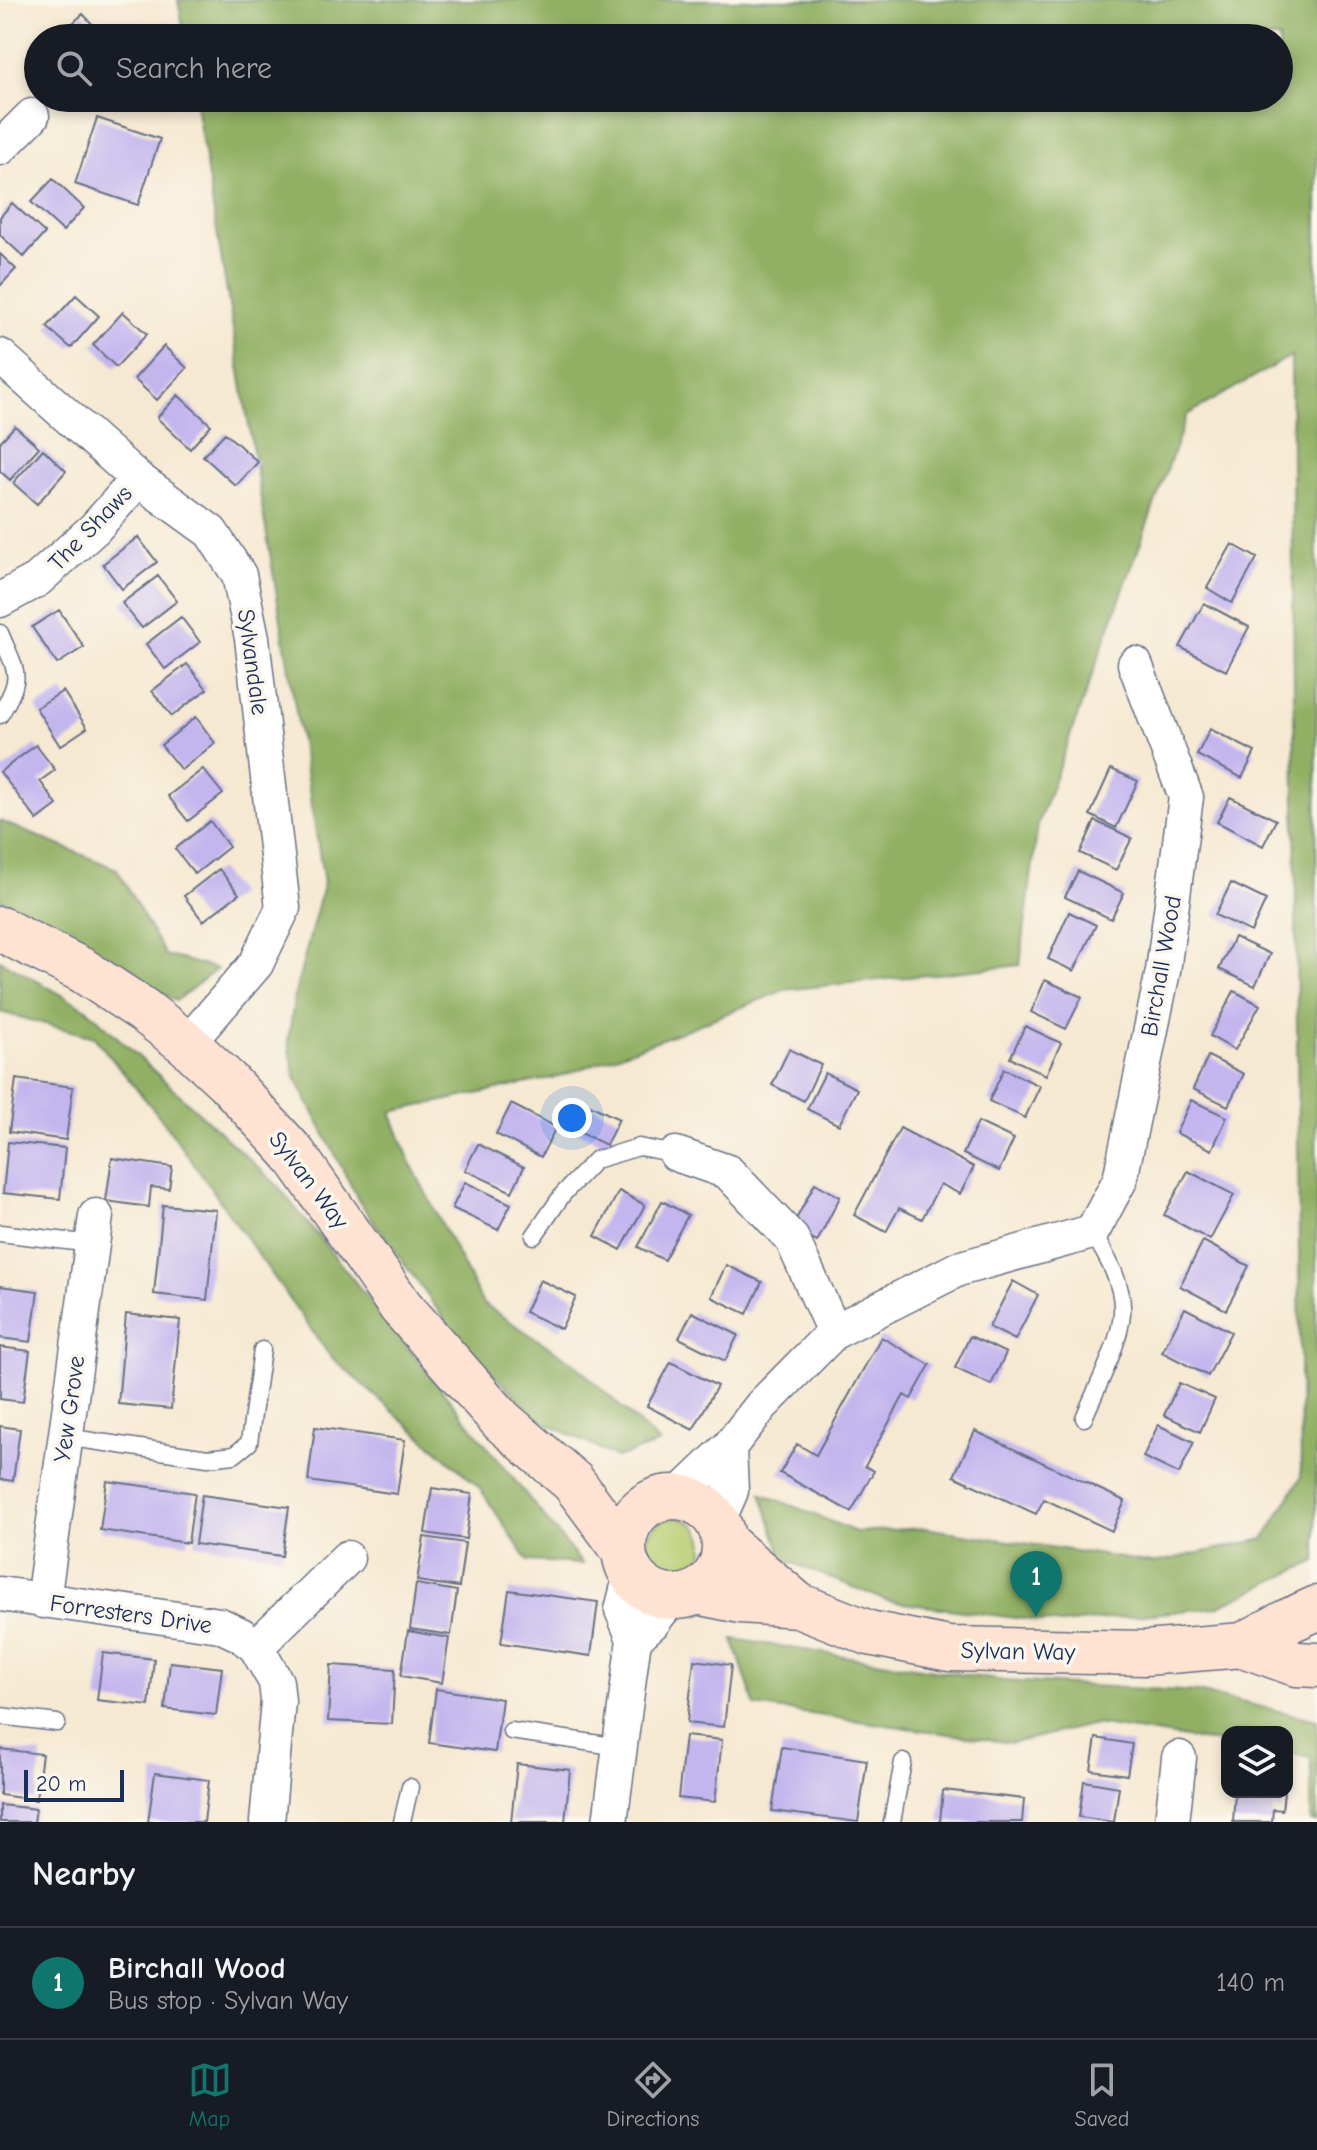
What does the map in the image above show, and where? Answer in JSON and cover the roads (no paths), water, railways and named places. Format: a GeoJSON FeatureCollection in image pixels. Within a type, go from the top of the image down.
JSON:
{"type":"FeatureCollection","features":[{"type":"Feature","properties":{"kind":"street"},"geometry":{"type":"LineString","coordinates":[[0,148],[32,116]]}},
{"type":"Feature","properties":{"kind":"street","name":"Sylvandale"},"geometry":{"type":"LineString","coordinates":[[0,356],[138,479],[211,532],[239,575],[252,638],[283,908],[256,964],[187,1044]]}},
{"type":"Feature","properties":{"kind":"street","name":"The Shaws"},"geometry":{"type":"LineString","coordinates":[[0,600],[37,580],[95,528],[138,479]]}},
{"type":"Feature","properties":{"kind":"street","name":"Birchall Wood"},"geometry":{"type":"LineString","coordinates":[[1092,1232],[1120,1180],[1163,971],[1186,797],[1135,664]]}},
{"type":"Feature","properties":{"kind":"street","name":"Sylvan Way"},"geometry":{"type":"LineString","coordinates":[[0,929],[82,970],[143,1010],[187,1044],[227,1081],[293,1153],[401,1307],[502,1421],[573,1482],[627,1562]]}},
{"type":"Feature","properties":{"kind":"street"},"geometry":{"type":"LineString","coordinates":[[676,1154],[728,1172],[792,1239],[834,1332]]}},
{"type":"Feature","properties":{"kind":"street","name":"Yew Grove"},"geometry":{"type":"LineString","coordinates":[[43,1601],[94,1230]]}},
{"type":"Feature","properties":{"kind":"street"},"geometry":{"type":"LineString","coordinates":[[610,1822],[634,1639],[622,1610],[628,1525],[729,1447],[762,1405],[834,1332],[958,1269],[1092,1232]]}},
{"type":"Feature","properties":{"kind":"street"},"geometry":{"type":"LineString","coordinates":[[634,1639],[684,1595],[714,1577],[719,1569],[721,1532],[731,1491],[729,1447]]}},
{"type":"Feature","properties":{"kind":"street"},"geometry":{"type":"LineString","coordinates":[[573,1482],[662,1501],[703,1506],[721,1532]]}},
{"type":"Feature","properties":{"kind":"street","name":"Sylvan Way"},"geometry":{"type":"LineString","coordinates":[[721,1532],[798,1605]]}},
{"type":"Feature","properties":{"kind":"street"},"geometry":{"type":"LineString","coordinates":[[256,1647],[347,1558]]}},
{"type":"Feature","properties":{"kind":"street"},"geometry":{"type":"LineString","coordinates":[[627,1562],[643,1587],[655,1594],[684,1595]]}},
{"type":"Feature","properties":{"kind":"street","name":"Forresters Drive"},"geometry":{"type":"LineString","coordinates":[[0,1594],[220,1625],[241,1635],[256,1647],[276,1682],[278,1701],[267,1822]]}},
{"type":"Feature","properties":{"kind":"street","name":"Sylvan Way"},"geometry":{"type":"LineString","coordinates":[[684,1595],[798,1605],[869,1633],[949,1649],[1145,1653],[1243,1645],[1317,1608]]}},
{"type":"Feature","properties":{"kind":"street","name":"Sylvan Way"},"geometry":{"type":"LineString","coordinates":[[1243,1645],[1296,1664],[1317,1665]]}},
{"type":"Feature","properties":{"kind":"street"},"geometry":{"type":"LineString","coordinates":[[1172,1822],[1179,1758]]}},
{"type":"Feature","properties":{"kind":"lane"},"geometry":{"type":"LineString","coordinates":[[0,633],[17,675],[13,694],[0,715]]}},
{"type":"Feature","properties":{"kind":"lane"},"geometry":{"type":"LineString","coordinates":[[534,1236],[563,1194],[595,1160],[639,1147],[676,1154]]}},
{"type":"Feature","properties":{"kind":"lane"},"geometry":{"type":"LineString","coordinates":[[0,1233],[94,1230]]}},
{"type":"Feature","properties":{"kind":"lane"},"geometry":{"type":"LineString","coordinates":[[1084,1418],[1123,1312],[1117,1281],[1092,1232]]}},
{"type":"Feature","properties":{"kind":"lane"},"geometry":{"type":"LineString","coordinates":[[65,1437],[208,1458],[234,1455],[249,1443],[262,1350]]}},
{"type":"Feature","properties":{"kind":"lane"},"geometry":{"type":"LineString","coordinates":[[0,1716],[57,1723]]}},
{"type":"Feature","properties":{"kind":"lane"},"geometry":{"type":"LineString","coordinates":[[511,1731],[620,1747]]}},
{"type":"Feature","properties":{"kind":"lane"},"geometry":{"type":"LineString","coordinates":[[892,1822],[903,1762]]}},
{"type":"Feature","properties":{"kind":"lane"},"geometry":{"type":"LineString","coordinates":[[402,1822],[410,1787]]}},
{"type":"Feature","properties":{"kind":"place","name":"Birchall Wood"},"geometry":{"type":"Point","coordinates":[1036,1617]}}]}
